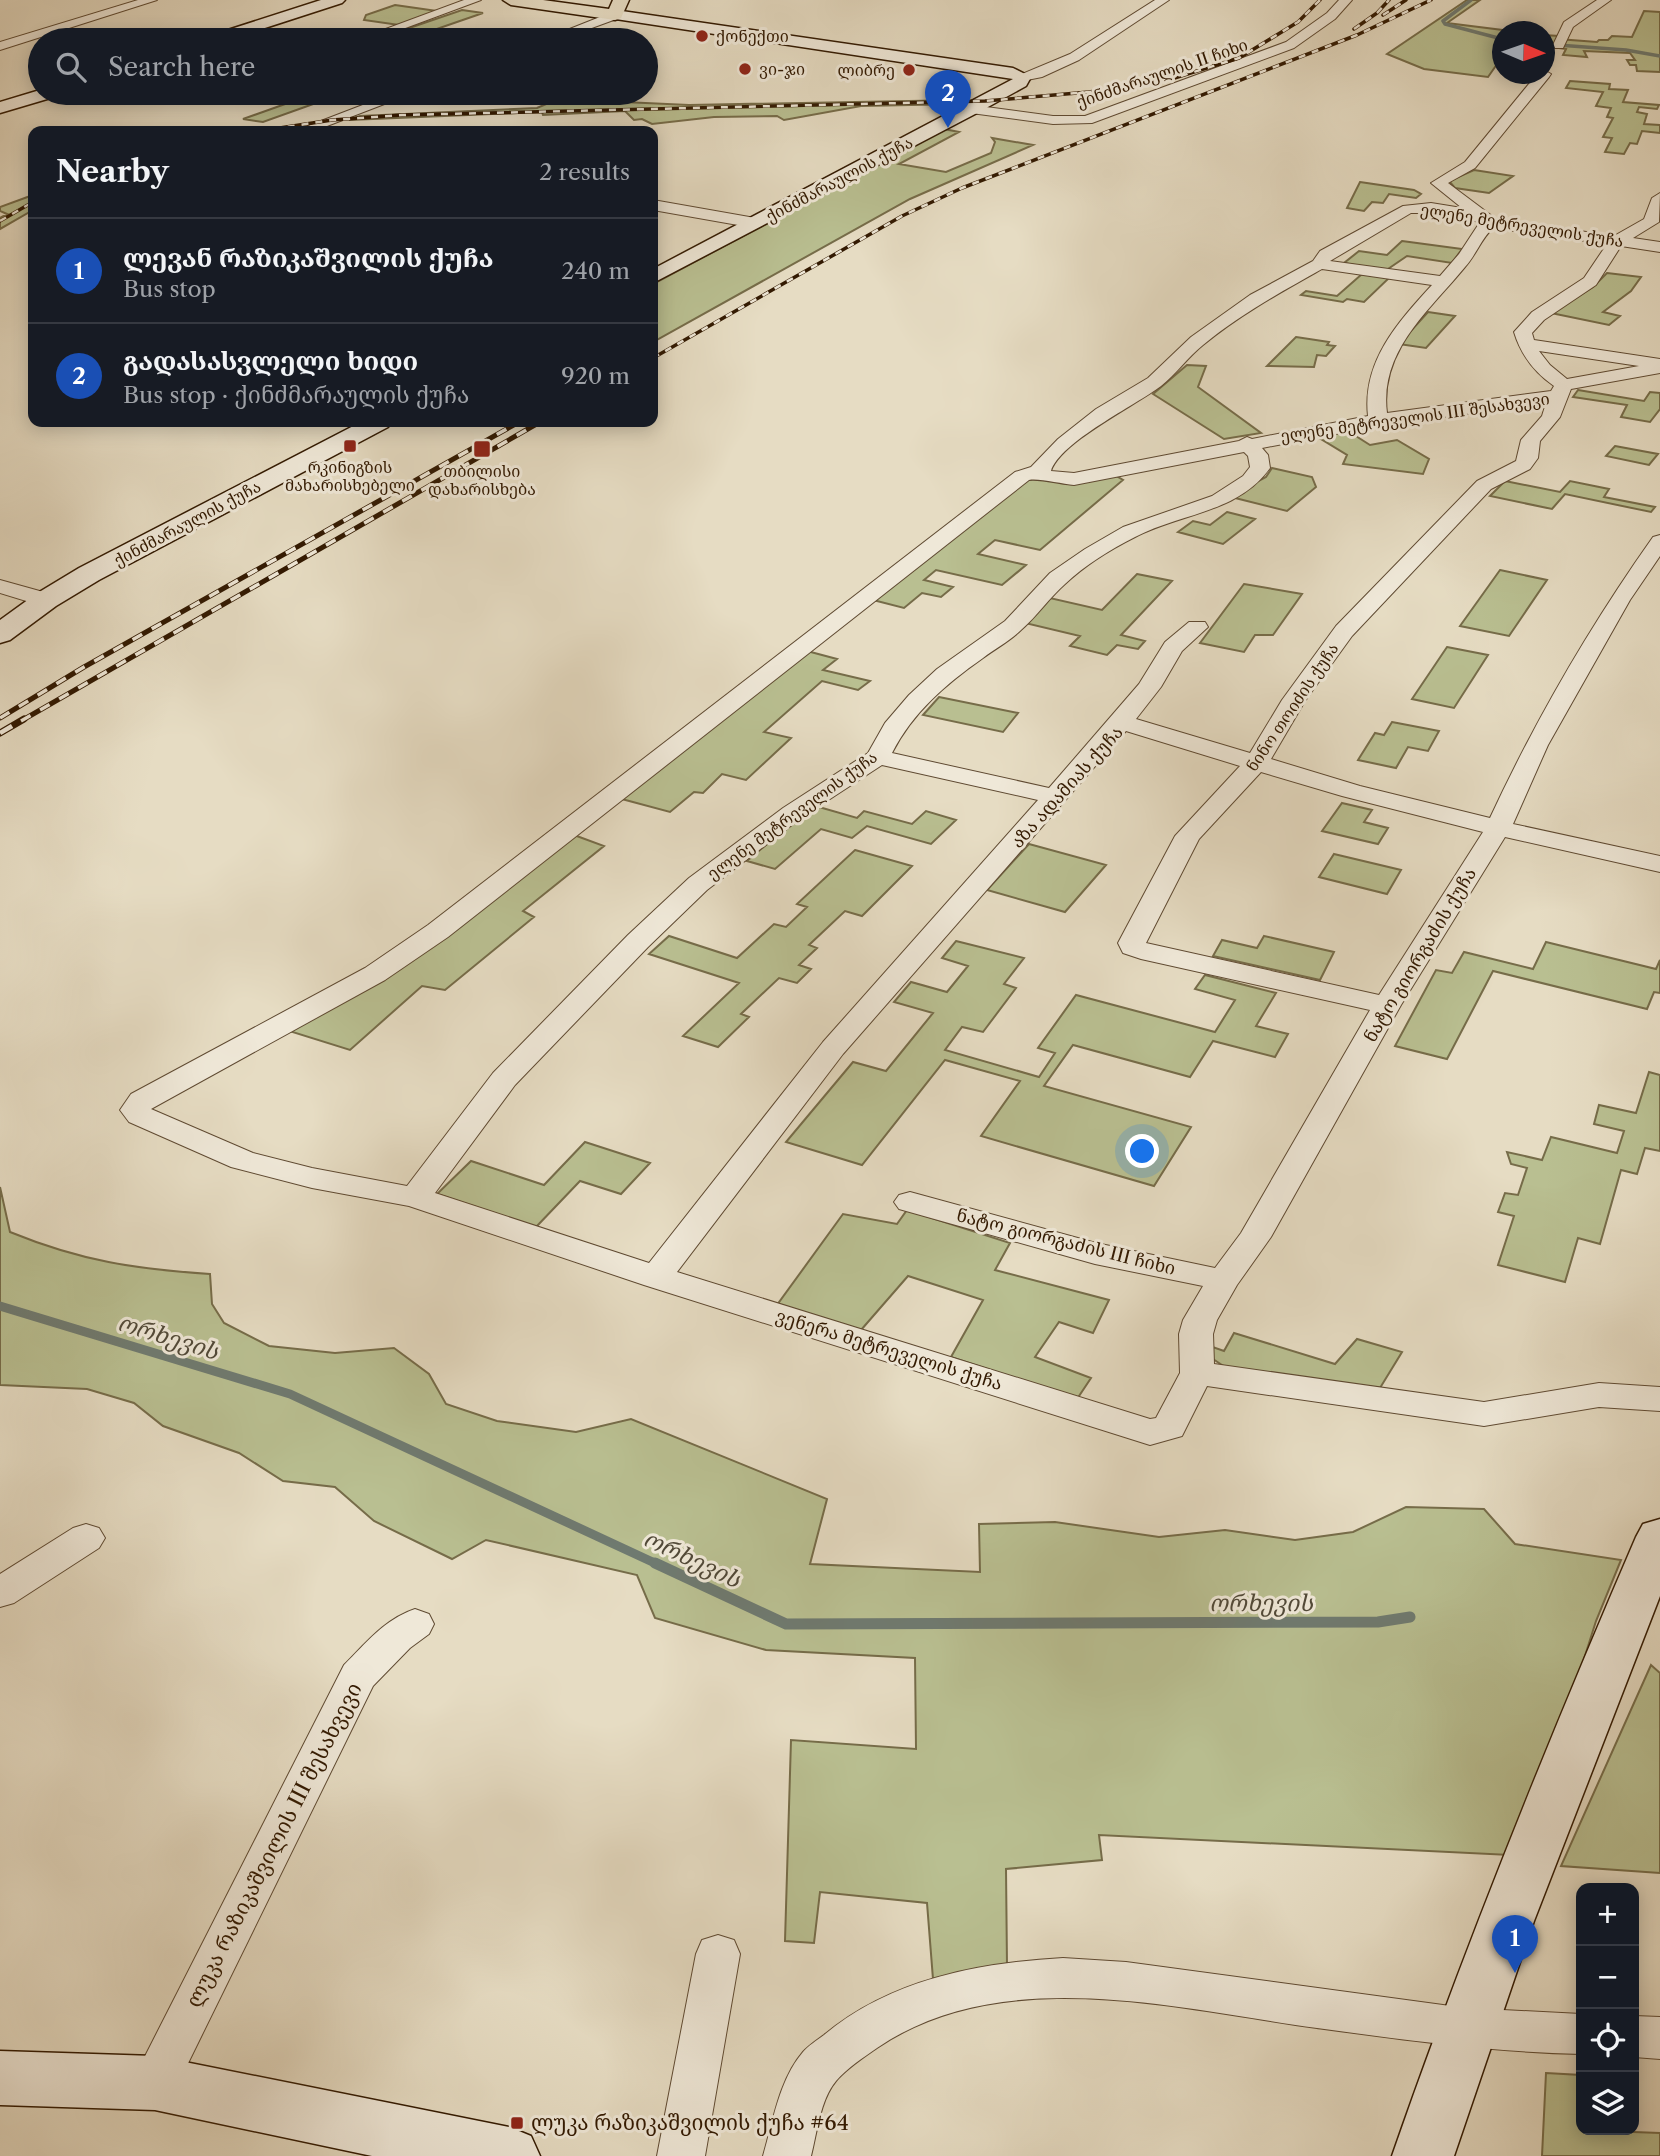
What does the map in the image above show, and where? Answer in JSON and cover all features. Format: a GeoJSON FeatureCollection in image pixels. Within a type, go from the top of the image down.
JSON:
{"type":"FeatureCollection","features":[{"type":"Feature","properties":{"kind":"main road"},"geometry":{"type":"LineString","coordinates":[[250,28],[337,0]]}},
{"type":"Feature","properties":{"kind":"main road"},"geometry":{"type":"LineString","coordinates":[[511,0],[618,8],[1023,77]]}},
{"type":"Feature","properties":{"kind":"main road","name":"ქინძმარაულის ქუჩა"},"geometry":{"type":"LineString","coordinates":[[658,274],[971,109],[1020,82],[1023,77]]}},
{"type":"Feature","properties":{"kind":"main road"},"geometry":{"type":"LineString","coordinates":[[0,108],[28,99]]}},
{"type":"Feature","properties":{"kind":"main road","name":"ქინძმარაულის ქუჩა"},"geometry":{"type":"LineString","coordinates":[[0,634],[46,600],[89,574],[369,427]]}},
{"type":"Feature","properties":{"kind":"main road"},"geometry":{"type":"LineString","coordinates":[[1423,2156],[1465,2028],[1605,1669],[1660,1537]]}},
{"type":"Feature","properties":{"kind":"main road"},"geometry":{"type":"LineString","coordinates":[[0,2078],[155,2083],[509,2156]]}},
{"type":"Feature","properties":{"kind":"street"},"geometry":{"type":"LineString","coordinates":[[59,28],[151,0]]}},
{"type":"Feature","properties":{"kind":"street"},"geometry":{"type":"LineString","coordinates":[[396,28],[475,0]]}},
{"type":"Feature","properties":{"kind":"street"},"geometry":{"type":"LineString","coordinates":[[1023,77],[1040,74],[1093,45],[1163,0]]}},
{"type":"Feature","properties":{"kind":"street","name":"ქინძმარაულის II ჩიხი"},"geometry":{"type":"LineString","coordinates":[[971,109],[1060,120],[1087,120],[1290,45],[1331,16],[1346,0]]}},
{"type":"Feature","properties":{"kind":"street"},"geometry":{"type":"LineString","coordinates":[[1555,59],[1568,25],[1605,0]]}},
{"type":"Feature","properties":{"kind":"street"},"geometry":{"type":"LineString","coordinates":[[574,28],[618,8]]}},
{"type":"Feature","properties":{"kind":"street"},"geometry":{"type":"LineString","coordinates":[[0,46],[28,37]]}},
{"type":"Feature","properties":{"kind":"street"},"geometry":{"type":"LineString","coordinates":[[1378,420],[1374,391],[1391,344],[1444,282],[1486,219],[1440,185],[1439,180],[1470,165],[1535,84]]}},
{"type":"Feature","properties":{"kind":"street"},"geometry":{"type":"LineString","coordinates":[[316,126],[373,105]]}},
{"type":"Feature","properties":{"kind":"street"},"geometry":{"type":"LineString","coordinates":[[1561,391],[1539,367],[1526,344],[1523,332],[1528,323],[1590,281],[1617,241],[1651,222],[1660,198]]}},
{"type":"Feature","properties":{"kind":"street"},"geometry":{"type":"LineString","coordinates":[[658,206],[755,223]]}},
{"type":"Feature","properties":{"kind":"street","name":"ელენე მეტრეველის ქუჩა"},"geometry":{"type":"LineString","coordinates":[[1041,470],[1065,443],[1103,413],[1154,382],[1197,341],[1256,299],[1319,264],[1326,254],[1408,209],[1431,208],[1660,247]]}},
{"type":"Feature","properties":{"kind":"street"},"geometry":{"type":"LineString","coordinates":[[1319,264],[1444,282]]}},
{"type":"Feature","properties":{"kind":"street"},"geometry":{"type":"LineString","coordinates":[[1526,344],[1660,366]]}},
{"type":"Feature","properties":{"kind":"street","name":"ელენე მეტრეველის III შესახვევი"},"geometry":{"type":"LineString","coordinates":[[1247,443],[1561,391],[1660,366]]}},
{"type":"Feature","properties":{"kind":"street","name":"ნინო თოიძის ქუჩა"},"geometry":{"type":"LineString","coordinates":[[1387,1005],[1258,978],[1133,947],[1132,943],[1188,836],[1256,762],[1294,700],[1344,631],[1484,485],[1523,465],[1528,458],[1531,440],[1551,417],[1561,391]]}},
{"type":"Feature","properties":{"kind":"street"},"geometry":{"type":"LineString","coordinates":[[1041,470],[1042,474],[1049,477],[1073,479],[1247,443]]}},
{"type":"Feature","properties":{"kind":"street","name":"ელენე მეტრეველის ქუჩა"},"geometry":{"type":"LineString","coordinates":[[415,1197],[504,1079],[698,884],[792,813],[877,757],[893,728],[917,700],[945,674],[1013,626],[1058,578],[1092,553],[1130,531],[1219,500],[1250,480],[1260,468],[1258,455],[1247,443]]}},
{"type":"Feature","properties":{"kind":"street","name":"ვენერა მეტრეველის ქუჩა"},"geometry":{"type":"LineString","coordinates":[[1041,470],[1022,476],[438,931],[375,974],[142,1100],[135,1110],[140,1116],[242,1160],[312,1178],[415,1197],[656,1277],[1150,1432],[1169,1427],[1197,1373]]}},
{"type":"Feature","properties":{"kind":"street","name":"ნატო გიორგაძის ქუჩა"},"geometry":{"type":"LineString","coordinates":[[1197,1373],[1198,1327],[1223,1280],[1255,1237],[1387,1005],[1497,828],[1536,745],[1572,681],[1619,600],[1660,541]]}},
{"type":"Feature","properties":{"kind":"street"},"geometry":{"type":"LineString","coordinates":[[0,586],[46,600]]}},
{"type":"Feature","properties":{"kind":"street"},"geometry":{"type":"LineString","coordinates":[[1121,722],[1149,687],[1173,647],[1197,627]]}},
{"type":"Feature","properties":{"kind":"street","name":"აზა ადამიას ქუჩა"},"geometry":{"type":"LineString","coordinates":[[656,1277],[832,1048],[1121,722],[1351,791],[1497,828],[1660,864]]}},
{"type":"Feature","properties":{"kind":"street"},"geometry":{"type":"LineString","coordinates":[[877,757],[1056,797]]}},
{"type":"Feature","properties":{"kind":"street","name":"ნატო გიორგაძის III ჩიხი"},"geometry":{"type":"LineString","coordinates":[[911,1202],[1095,1253],[1223,1280]]}},
{"type":"Feature","properties":{"kind":"street"},"geometry":{"type":"LineString","coordinates":[[1197,1373],[1484,1414],[1518,1411],[1572,1398],[1602,1395],[1660,1399]]}},
{"type":"Feature","properties":{"kind":"street"},"geometry":{"type":"LineString","coordinates":[[0,1593],[86,1538]]}},
{"type":"Feature","properties":{"kind":"street","name":"ლუკა რაზიკაშვილის III შესახვევი"},"geometry":{"type":"LineString","coordinates":[[155,2083],[358,1676],[396,1637],[415,1624]]}},
{"type":"Feature","properties":{"kind":"street"},"geometry":{"type":"LineString","coordinates":[[681,2156],[718,1954]]}},
{"type":"Feature","properties":{"kind":"street"},"geometry":{"type":"LineString","coordinates":[[787,2156],[803,2096],[819,2067],[850,2041],[884,2018],[937,1996],[1009,1981],[1063,1978],[1126,1982],[1465,2028],[1576,2034]]}},
{"type":"Feature","properties":{"kind":"street"},"geometry":{"type":"LineString","coordinates":[[1639,2037],[1660,2038]]}},
{"type":"Feature","properties":{"kind":"green space"},"geometry":{"type":"Polygon","coordinates":[[[1467,0],[1480,0],[1447,23],[1492,29],[1492,71],[1488,77],[1424,69],[1387,54],[1467,0]]]}},
{"type":"Feature","properties":{"kind":"green space"},"geometry":{"type":"Polygon","coordinates":[[[395,5],[437,11],[399,25],[364,20],[366,15],[395,5]]]}},
{"type":"Feature","properties":{"kind":"green space"},"geometry":{"type":"Polygon","coordinates":[[[462,10],[483,13],[440,28],[409,28],[462,10]]]}},
{"type":"Feature","properties":{"kind":"green space"},"geometry":{"type":"Polygon","coordinates":[[[1644,11],[1660,12],[1660,72],[1637,71],[1636,65],[1630,65],[1627,60],[1635,60],[1630,53],[1584,51],[1587,57],[1563,55],[1566,49],[1555,47],[1555,36],[1559,36],[1558,39],[1597,42],[1608,40],[1612,36],[1632,37],[1644,11]]]}},
{"type":"Feature","properties":{"kind":"green space"},"geometry":{"type":"Polygon","coordinates":[[[1570,81],[1610,84],[1609,89],[1628,90],[1623,102],[1659,105],[1657,109],[1639,107],[1637,112],[1647,114],[1644,124],[1660,125],[1660,133],[1642,131],[1637,144],[1630,143],[1624,154],[1605,152],[1612,138],[1603,137],[1613,118],[1607,117],[1611,108],[1596,106],[1603,92],[1566,88],[1570,81]]]}},
{"type":"Feature","properties":{"kind":"green space"},"geometry":{"type":"Polygon","coordinates":[[[961,100],[960,104],[861,106],[784,120],[777,116],[714,117],[652,124],[642,119],[634,120],[625,111],[349,120],[360,116],[537,108],[544,105],[961,100]]]}},
{"type":"Feature","properties":{"kind":"green space"},"geometry":{"type":"Polygon","coordinates":[[[282,105],[310,105],[263,122],[243,119],[282,105]]]}},
{"type":"Feature","properties":{"kind":"green space"},"geometry":{"type":"Polygon","coordinates":[[[944,129],[959,132],[899,164],[946,172],[991,153],[995,142],[992,138],[1033,145],[910,199],[658,339],[658,281],[944,129]]]}},
{"type":"Feature","properties":{"kind":"green space"},"geometry":{"type":"Polygon","coordinates":[[[1474,170],[1513,176],[1489,193],[1455,188],[1449,181],[1474,170]]]}},
{"type":"Feature","properties":{"kind":"green space"},"geometry":{"type":"Polygon","coordinates":[[[1360,182],[1414,190],[1421,194],[1416,198],[1389,194],[1383,203],[1372,202],[1364,211],[1347,208],[1360,182]]]}},
{"type":"Feature","properties":{"kind":"green space"},"geometry":{"type":"Polygon","coordinates":[[[28,197],[28,213],[0,229],[0,218],[7,214],[0,211],[0,207],[28,197]]]}},
{"type":"Feature","properties":{"kind":"green space"},"geometry":{"type":"Polygon","coordinates":[[[1402,241],[1462,249],[1452,263],[1407,256],[1385,271],[1344,263],[1359,251],[1387,255],[1402,241]]]}},
{"type":"Feature","properties":{"kind":"green space"},"geometry":{"type":"Polygon","coordinates":[[[1607,273],[1641,277],[1631,291],[1603,312],[1620,316],[1609,325],[1551,313],[1593,287],[1607,273]]]}},
{"type":"Feature","properties":{"kind":"green space"},"geometry":{"type":"Polygon","coordinates":[[[1362,274],[1389,278],[1364,302],[1347,299],[1343,302],[1301,295],[1306,291],[1337,296],[1362,274]]]}},
{"type":"Feature","properties":{"kind":"green space"},"geometry":{"type":"Polygon","coordinates":[[[1428,312],[1455,316],[1426,348],[1399,344],[1428,312]]]}},
{"type":"Feature","properties":{"kind":"green space"},"geometry":{"type":"Polygon","coordinates":[[[1296,337],[1329,342],[1327,345],[1335,346],[1326,356],[1317,355],[1314,367],[1267,366],[1296,337]]]}},
{"type":"Feature","properties":{"kind":"green space"},"geometry":{"type":"Polygon","coordinates":[[[1187,365],[1206,366],[1198,387],[1261,433],[1224,439],[1153,394],[1187,365]]]}},
{"type":"Feature","properties":{"kind":"green space"},"geometry":{"type":"Polygon","coordinates":[[[1578,390],[1644,401],[1650,392],[1660,393],[1660,409],[1650,422],[1621,417],[1627,405],[1573,397],[1578,390]]]}},
{"type":"Feature","properties":{"kind":"green space"},"geometry":{"type":"Polygon","coordinates":[[[1348,431],[1370,445],[1397,440],[1429,459],[1423,474],[1343,464],[1347,455],[1316,436],[1348,431]]]}},
{"type":"Feature","properties":{"kind":"green space"},"geometry":{"type":"Polygon","coordinates":[[[1615,446],[1658,454],[1649,465],[1606,456],[1615,446]]]}},
{"type":"Feature","properties":{"kind":"green space"},"geometry":{"type":"Polygon","coordinates":[[[1272,468],[1312,477],[1316,487],[1287,511],[1235,498],[1236,493],[1266,477],[1272,468]]]}},
{"type":"Feature","properties":{"kind":"green space"},"geometry":{"type":"Polygon","coordinates":[[[1113,474],[1123,480],[1040,550],[995,540],[978,554],[1026,565],[1002,585],[936,570],[924,580],[953,587],[941,597],[922,593],[904,608],[873,600],[1027,478],[1070,480],[1113,474]]]}},
{"type":"Feature","properties":{"kind":"green space"},"geometry":{"type":"Polygon","coordinates":[[[1505,481],[1560,492],[1570,481],[1609,489],[1604,497],[1655,507],[1651,512],[1565,494],[1552,509],[1490,496],[1505,481]]]}},
{"type":"Feature","properties":{"kind":"green space"},"geometry":{"type":"Polygon","coordinates":[[[1227,512],[1255,519],[1223,544],[1178,532],[1193,521],[1210,525],[1227,512]]]}},
{"type":"Feature","properties":{"kind":"green space"},"geometry":{"type":"Polygon","coordinates":[[[1500,570],[1547,580],[1509,636],[1460,626],[1500,570]]]}},
{"type":"Feature","properties":{"kind":"green space"},"geometry":{"type":"Polygon","coordinates":[[[1137,574],[1172,581],[1121,635],[1145,641],[1138,649],[1117,645],[1107,655],[1070,646],[1080,636],[1025,623],[1050,598],[1102,610],[1137,574]]]}},
{"type":"Feature","properties":{"kind":"green space"},"geometry":{"type":"Polygon","coordinates":[[[1244,584],[1302,594],[1273,635],[1255,635],[1244,652],[1200,643],[1244,584]]]}},
{"type":"Feature","properties":{"kind":"green space"},"geometry":{"type":"Polygon","coordinates":[[[1447,647],[1488,655],[1454,708],[1412,699],[1447,647]]]}},
{"type":"Feature","properties":{"kind":"green space"},"geometry":{"type":"Polygon","coordinates":[[[807,651],[837,659],[823,670],[870,681],[858,690],[822,681],[764,732],[791,738],[746,780],[722,774],[703,793],[694,792],[670,812],[618,798],[807,651]]]}},
{"type":"Feature","properties":{"kind":"green space"},"geometry":{"type":"Polygon","coordinates":[[[939,697],[1018,713],[1003,732],[923,715],[939,697]]]}},
{"type":"Feature","properties":{"kind":"green space"},"geometry":{"type":"Polygon","coordinates":[[[1392,722],[1439,731],[1428,751],[1408,747],[1396,768],[1358,760],[1375,733],[1384,735],[1392,722]]]}},
{"type":"Feature","properties":{"kind":"green space"},"geometry":{"type":"Polygon","coordinates":[[[1342,803],[1372,810],[1364,822],[1388,828],[1378,844],[1322,831],[1342,803]]]}},
{"type":"Feature","properties":{"kind":"green space"},"geometry":{"type":"Polygon","coordinates":[[[812,805],[857,818],[864,811],[912,824],[926,811],[956,820],[931,844],[867,826],[852,838],[821,829],[775,869],[747,861],[812,805]]]}},
{"type":"Feature","properties":{"kind":"green space"},"geometry":{"type":"Polygon","coordinates":[[[574,835],[604,846],[523,911],[534,917],[445,990],[422,986],[350,1050],[286,1030],[574,835]]]}},
{"type":"Feature","properties":{"kind":"green space"},"geometry":{"type":"Polygon","coordinates":[[[1029,844],[1106,865],[1065,912],[987,890],[1029,844]]]}},
{"type":"Feature","properties":{"kind":"green space"},"geometry":{"type":"Polygon","coordinates":[[[855,850],[912,866],[862,916],[845,911],[809,945],[817,948],[799,965],[811,969],[797,983],[779,978],[741,1014],[749,1017],[718,1047],[683,1036],[739,983],[649,954],[669,936],[737,958],[774,924],[786,927],[807,907],[797,904],[855,850]]]}},
{"type":"Feature","properties":{"kind":"green space"},"geometry":{"type":"Polygon","coordinates":[[[1334,854],[1401,870],[1387,894],[1319,877],[1334,854]]]}},
{"type":"Feature","properties":{"kind":"green space"},"geometry":{"type":"Polygon","coordinates":[[[1264,936],[1334,952],[1320,980],[1213,956],[1222,940],[1257,948],[1264,936]]]}},
{"type":"Feature","properties":{"kind":"green space"},"geometry":{"type":"Polygon","coordinates":[[[956,941],[1024,958],[1004,984],[1016,988],[983,1032],[962,1027],[945,1050],[1039,1077],[1055,1053],[1038,1048],[1076,995],[1215,1032],[1235,1000],[1195,989],[1205,975],[1276,993],[1256,1026],[1288,1034],[1275,1057],[1213,1041],[1190,1077],[1073,1045],[1044,1086],[1191,1127],[1154,1186],[981,1136],[1020,1081],[945,1060],[862,1165],[786,1142],[853,1062],[886,1071],[933,1013],[894,1002],[911,982],[947,992],[968,966],[942,958],[956,941]]]}},
{"type":"Feature","properties":{"kind":"green space"},"geometry":{"type":"Polygon","coordinates":[[[1546,942],[1656,969],[1660,960],[1660,993],[1654,992],[1647,1009],[1493,971],[1447,1059],[1395,1046],[1436,970],[1452,973],[1464,952],[1533,969],[1546,942]]]}},
{"type":"Feature","properties":{"kind":"green space"},"geometry":{"type":"Polygon","coordinates":[[[1649,1072],[1660,1075],[1660,1151],[1645,1148],[1637,1174],[1621,1170],[1600,1244],[1578,1238],[1565,1282],[1498,1265],[1514,1216],[1498,1212],[1505,1193],[1518,1195],[1527,1168],[1511,1164],[1507,1152],[1542,1160],[1551,1137],[1617,1153],[1624,1131],[1594,1124],[1599,1105],[1636,1113],[1649,1072]]]}},
{"type":"Feature","properties":{"kind":"green space"},"geometry":{"type":"Polygon","coordinates":[[[585,1142],[650,1163],[621,1194],[580,1181],[536,1227],[437,1194],[471,1161],[544,1185],[585,1142]]]}},
{"type":"Feature","properties":{"kind":"green space"},"geometry":{"type":"Polygon","coordinates":[[[0,1187],[10,1232],[61,1250],[108,1262],[210,1274],[212,1304],[224,1323],[269,1346],[335,1353],[394,1348],[429,1374],[446,1404],[497,1421],[576,1432],[631,1419],[827,1499],[810,1564],[980,1572],[979,1524],[1055,1522],[1159,1537],[1225,1530],[1295,1540],[1353,1532],[1406,1507],[1484,1509],[1515,1544],[1621,1560],[1510,1855],[1099,1835],[1102,1860],[1006,1869],[1007,1965],[933,1979],[927,1903],[820,1892],[814,1943],[785,1941],[791,1740],[916,1749],[915,1658],[766,1650],[655,1618],[637,1575],[486,1540],[452,1559],[374,1521],[335,1487],[283,1481],[239,1453],[163,1426],[134,1403],[87,1389],[0,1385],[0,1187]]]}},
{"type":"Feature","properties":{"kind":"green space"},"geometry":{"type":"Polygon","coordinates":[[[907,1210],[1010,1243],[995,1270],[1109,1300],[1093,1333],[1059,1322],[1035,1357],[1091,1378],[1077,1399],[951,1357],[983,1300],[908,1276],[861,1330],[777,1305],[843,1214],[897,1224],[907,1210]]]}},
{"type":"Feature","properties":{"kind":"green space"},"geometry":{"type":"Polygon","coordinates":[[[1234,1333],[1335,1364],[1357,1339],[1402,1352],[1380,1388],[1225,1367],[1210,1357],[1207,1345],[1224,1351],[1234,1333]]]}},
{"type":"Feature","properties":{"kind":"green space"},"geometry":{"type":"Polygon","coordinates":[[[1651,1665],[1660,1673],[1660,1873],[1561,1866],[1651,1665]]]}},
{"type":"Feature","properties":{"kind":"green space"},"geometry":{"type":"Polygon","coordinates":[[[1546,2073],[1576,2075],[1576,2135],[1660,2133],[1660,2156],[1542,2156],[1546,2073]]]}},
{"type":"Feature","properties":{"kind":"waterway"},"geometry":{"type":"LineString","coordinates":[[1471,0],[1443,21],[1445,24],[1492,36]]}},
{"type":"Feature","properties":{"kind":"waterway"},"geometry":{"type":"LineString","coordinates":[[1555,45],[1626,50],[1660,56]]}},
{"type":"Feature","properties":{"kind":"waterway","name":"ორხევის"},"geometry":{"type":"LineString","coordinates":[[0,1306],[290,1394],[659,1565]]}},
{"type":"Feature","properties":{"kind":"waterway","name":"ორხევის"},"geometry":{"type":"LineString","coordinates":[[655,1563],[786,1624],[1378,1622],[1410,1617]]}},
{"type":"Feature","properties":{"kind":"railway"},"geometry":{"type":"LineString","coordinates":[[293,126],[402,115],[985,101],[1089,92],[1168,80],[1239,58],[1298,22],[1320,0]]}},
{"type":"Feature","properties":{"kind":"railway"},"geometry":{"type":"LineString","coordinates":[[1354,29],[1377,13],[1389,0]]}},
{"type":"Feature","properties":{"kind":"railway"},"geometry":{"type":"LineString","coordinates":[[1383,15],[1406,0]]}},
{"type":"Feature","properties":{"kind":"railway"},"geometry":{"type":"LineString","coordinates":[[658,355],[902,216],[962,188],[1357,35],[1431,0]]}},
{"type":"Feature","properties":{"kind":"railway"},"geometry":{"type":"LineString","coordinates":[[0,221],[28,205]]}},
{"type":"Feature","properties":{"kind":"railway"},"geometry":{"type":"LineString","coordinates":[[0,718],[84,667],[510,427]]}},
{"type":"Feature","properties":{"kind":"railway"},"geometry":{"type":"LineString","coordinates":[[21,721],[531,427]]}},
{"type":"Feature","properties":{"kind":"railway"},"geometry":{"type":"LineString","coordinates":[[0,733],[24,719]]}},
{"type":"Feature","properties":{"kind":"place","name":"ქონექთი"},"geometry":{"type":"Point","coordinates":[702,36]}},
{"type":"Feature","properties":{"kind":"place","name":"ვი-ჯი"},"geometry":{"type":"Point","coordinates":[745,69]}},
{"type":"Feature","properties":{"kind":"place","name":"ლიბრე"},"geometry":{"type":"Point","coordinates":[909,70]}},
{"type":"Feature","properties":{"kind":"place","name":"გადასასვლელი ხიდი"},"geometry":{"type":"Point","coordinates":[948,128]}},
{"type":"Feature","properties":{"kind":"place","name":"რკინიგზის მახარისხებელი"},"geometry":{"type":"Point","coordinates":[350,446]}},
{"type":"Feature","properties":{"kind":"place","name":"თბილისი დახარისხება"},"geometry":{"type":"Point","coordinates":[482,449]}},
{"type":"Feature","properties":{"kind":"place","name":"ლევან რაზიკაშვილის ქუჩა"},"geometry":{"type":"Point","coordinates":[1515,1973]}},
{"type":"Feature","properties":{"kind":"place","name":"ლუკა რაზიკაშვილის ქუჩა #64"},"geometry":{"type":"Point","coordinates":[517,2123]}}]}
